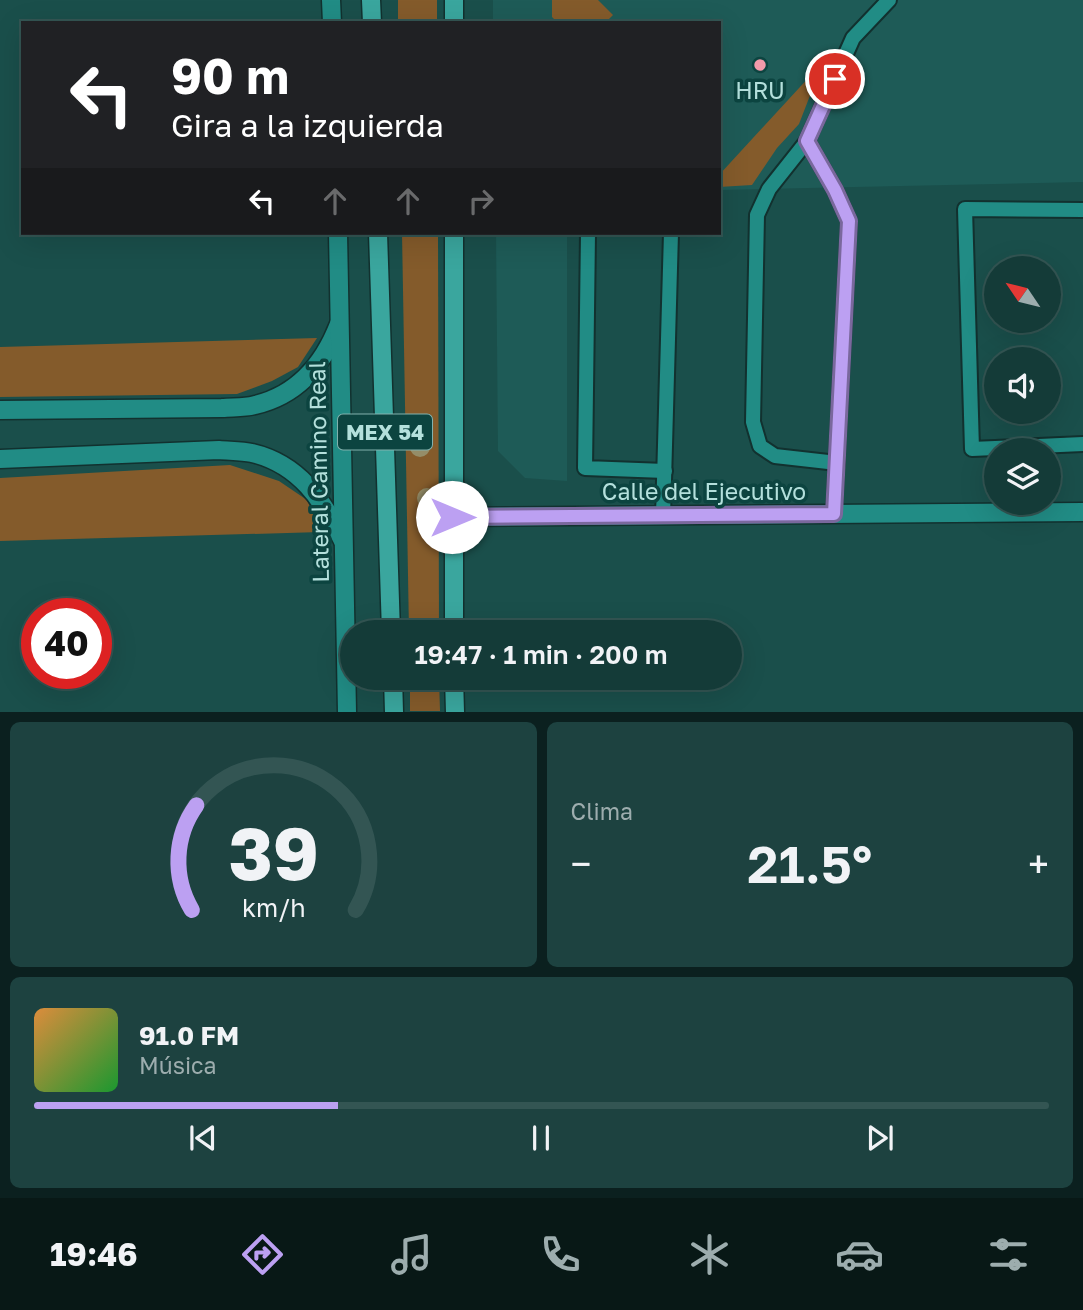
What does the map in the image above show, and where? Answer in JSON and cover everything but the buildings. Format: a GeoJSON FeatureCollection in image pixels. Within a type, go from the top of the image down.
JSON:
{"type":"FeatureCollection","features":[{"type":"Feature","properties":{"kind":"main road"},"geometry":{"type":"LineString","coordinates":[[371,0],[372,21]]}},
{"type":"Feature","properties":{"kind":"main road"},"geometry":{"type":"LineString","coordinates":[[454,0],[454,21]]}},
{"type":"Feature","properties":{"kind":"main road","name":"MEX 54"},"geometry":{"type":"LineString","coordinates":[[378,235],[391,620]]}},
{"type":"Feature","properties":{"kind":"main road","name":"MEX 54"},"geometry":{"type":"LineString","coordinates":[[454,235],[454,620]]}},
{"type":"Feature","properties":{"kind":"main road"},"geometry":{"type":"LineString","coordinates":[[393,690],[394,712]]}},
{"type":"Feature","properties":{"kind":"main road"},"geometry":{"type":"LineString","coordinates":[[454,690],[455,712]]}},
{"type":"Feature","properties":{"kind":"street"},"geometry":{"type":"LineString","coordinates":[[331,0],[332,21]]}},
{"type":"Feature","properties":{"kind":"street","name":"Lateral Camino Real"},"geometry":{"type":"LineString","coordinates":[[338,235],[347,712]]}},
{"type":"Feature","properties":{"kind":"street"},"geometry":{"type":"LineString","coordinates":[[0,411],[254,406],[285,394],[310,374],[330,348],[341,317]]}},
{"type":"Feature","properties":{"kind":"street"},"geometry":{"type":"LineString","coordinates":[[0,459],[219,450],[251,453],[282,464],[308,484],[328,510],[342,541]]}},
{"type":"Feature","properties":{"kind":"street","name":"Calle del Ejecutivo"},"geometry":{"type":"LineString","coordinates":[[452,517],[1083,512]]}},
{"type":"Feature","properties":{"kind":"lane"},"geometry":{"type":"LineString","coordinates":[[837,463],[775,456],[760,446],[753,422],[757,215],[769,188],[807,141],[853,38],[889,0]]}},
{"type":"Feature","properties":{"kind":"lane"},"geometry":{"type":"LineString","coordinates":[[807,141],[849,221],[834,514]]}},
{"type":"Feature","properties":{"kind":"lane"},"geometry":{"type":"LineString","coordinates":[[1083,211],[965,209],[972,449],[1083,444]]}},
{"type":"Feature","properties":{"kind":"lane"},"geometry":{"type":"LineString","coordinates":[[588,235],[585,468],[664,471]]}},
{"type":"Feature","properties":{"kind":"lane"},"geometry":{"type":"LineString","coordinates":[[663,516],[671,235]]}},
{"type":"Feature","properties":{"kind":"shaded area"},"geometry":{"type":"Polygon","coordinates":[[[398,0],[437,0],[437,21],[398,21],[398,0]]]}},
{"type":"Feature","properties":{"kind":"shaded area"},"geometry":{"type":"Polygon","coordinates":[[[493,0],[1083,0],[1083,182],[721,190],[721,21],[493,21],[493,0]]]}},
{"type":"Feature","properties":{"kind":"shaded area"},"geometry":{"type":"Polygon","coordinates":[[[552,0],[598,0],[613,15],[607,21],[556,21],[552,17],[552,0]]]}},
{"type":"Feature","properties":{"kind":"shaded area"},"geometry":{"type":"Polygon","coordinates":[[[823,62],[799,124],[777,148],[752,185],[721,187],[721,173],[823,62]]]}},
{"type":"Feature","properties":{"kind":"shaded area"},"geometry":{"type":"Polygon","coordinates":[[[402,235],[438,235],[439,620],[409,620],[402,235]]]}},
{"type":"Feature","properties":{"kind":"shaded area"},"geometry":{"type":"Polygon","coordinates":[[[496,235],[567,235],[567,481],[525,478],[498,451],[496,235]]]}},
{"type":"Feature","properties":{"kind":"shaded area"},"geometry":{"type":"Polygon","coordinates":[[[317,338],[298,367],[272,381],[237,394],[0,397],[0,347],[317,338]]]}},
{"type":"Feature","properties":{"kind":"shaded area"},"geometry":{"type":"Polygon","coordinates":[[[230,465],[279,481],[307,500],[321,532],[0,541],[0,478],[230,465]]]}},
{"type":"Feature","properties":{"kind":"shaded area"},"geometry":{"type":"Polygon","coordinates":[[[410,690],[439,690],[440,711],[410,711],[410,690]]]}},
{"type":"Feature","properties":{"kind":"place","name":"HRU"},"geometry":{"type":"Point","coordinates":[760,65]}},
{"type":"Feature","properties":{"kind":"route"},"geometry":{"type":"LineString","coordinates":[[452,517],[834,514],[849,221],[807,141],[835,79]]}}]}
